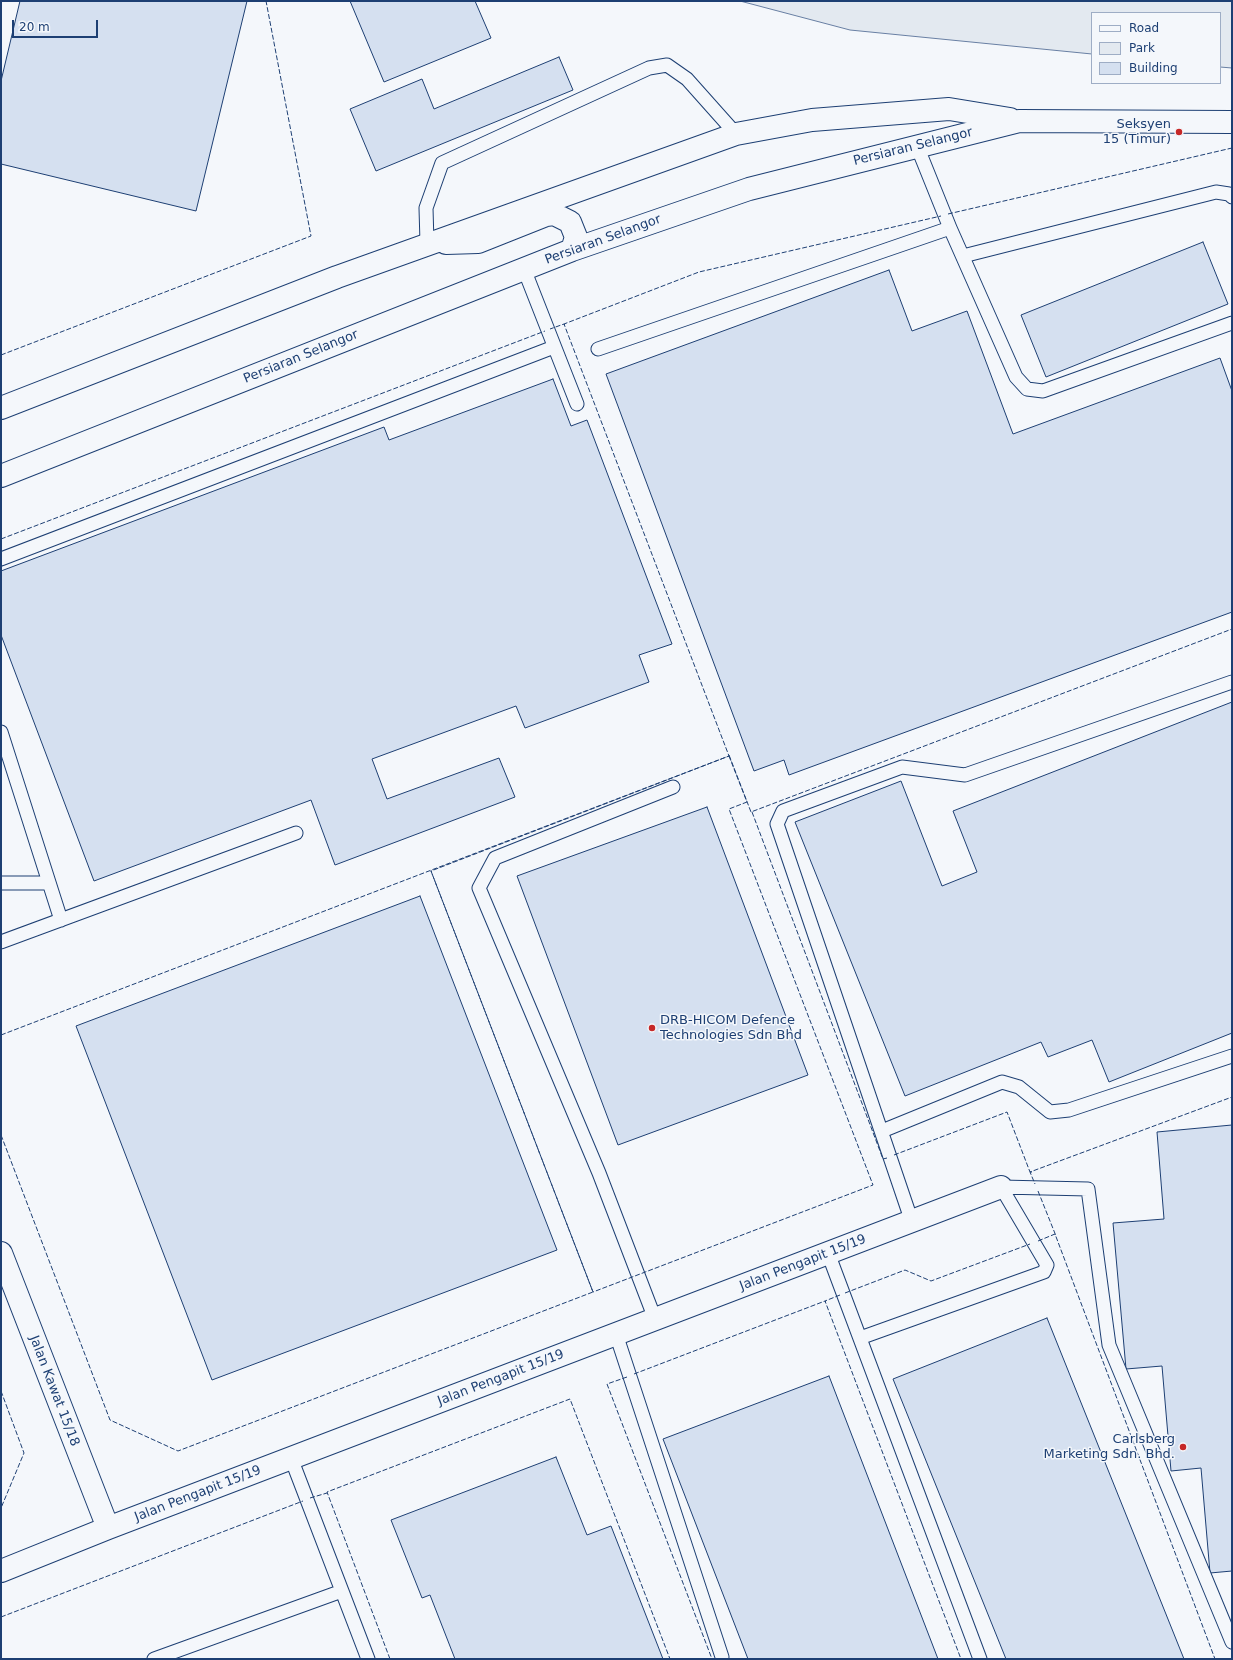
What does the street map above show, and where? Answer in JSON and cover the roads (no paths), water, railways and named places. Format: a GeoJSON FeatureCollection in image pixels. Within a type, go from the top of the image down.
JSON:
{"type":"FeatureCollection","features":[{"type":"Feature","properties":{"kind":"main road"},"geometry":{"type":"LineString","coordinates":[[1,408],[337,277],[736,134],[812,120],[949,109],[1019,121]]}},
{"type":"Feature","properties":{"kind":"main road","name":"Persiaran Selangor"},"geometry":{"type":"LineString","coordinates":[[1,476],[572,250],[749,189],[1019,121],[1232,122]]}},
{"type":"Feature","properties":{"kind":"main road"},"geometry":{"type":"LineString","coordinates":[[427,244],[478,242],[546,215],[554,214],[570,222],[576,237],[572,250]]}},
{"type":"Feature","properties":{"kind":"main road","name":"Jalan Pengapit 15/19"},"geometry":{"type":"LineString","coordinates":[[1,1571],[108,1528],[1001,1188]]}},
{"type":"Feature","properties":{"kind":"main road","name":"Jalan Kawat 15/18"},"geometry":{"type":"LineString","coordinates":[[1,1253],[108,1528]]}},
{"type":"Feature","properties":{"kind":"lane"},"geometry":{"type":"LineString","coordinates":[[427,244],[426,208],[442,163],[649,68],[667,65],[687,79],[736,134]]}},
{"type":"Feature","properties":{"kind":"lane"},"geometry":{"type":"LineString","coordinates":[[917,146],[950,228],[1016,377],[1028,389],[1043,391],[1232,322]]}},
{"type":"Feature","properties":{"kind":"lane"},"geometry":{"type":"LineString","coordinates":[[963,256],[1216,192],[1228,194],[1232,197]]}},
{"type":"Feature","properties":{"kind":"lane"},"geometry":{"type":"LineString","coordinates":[[598,349],[950,228]]}},
{"type":"Feature","properties":{"kind":"lane"},"geometry":{"type":"LineString","coordinates":[[524,269],[577,404]]}},
{"type":"Feature","properties":{"kind":"lane"},"geometry":{"type":"LineString","coordinates":[[1,559],[554,347]]}},
{"type":"Feature","properties":{"kind":"lane"},"geometry":{"type":"LineString","coordinates":[[912,1222],[777,824],[783,811],[902,767],[965,775],[1232,682]]}},
{"type":"Feature","properties":{"kind":"lane"},"geometry":{"type":"LineString","coordinates":[[1,732],[61,920]]}},
{"type":"Feature","properties":{"kind":"lane"},"geometry":{"type":"LineString","coordinates":[[655,1319],[599,1172],[479,888],[495,858],[673,787]]}},
{"type":"Feature","properties":{"kind":"lane"},"geometry":{"type":"LineString","coordinates":[[1,942],[296,833]]}},
{"type":"Feature","properties":{"kind":"lane"},"geometry":{"type":"LineString","coordinates":[[1,883],[50,883]]}},
{"type":"Feature","properties":{"kind":"lane"},"geometry":{"type":"LineString","coordinates":[[882,1131],[1002,1082],[1019,1086],[1050,1112],[1069,1110],[1232,1056]]}},
{"type":"Feature","properties":{"kind":"lane"},"geometry":{"type":"LineString","coordinates":[[860,1338],[1044,1272],[1047,1265],[1001,1188]]}},
{"type":"Feature","properties":{"kind":"lane"},"geometry":{"type":"LineString","coordinates":[[1001,1188],[1088,1189],[1109,1345],[1232,1642]]}},
{"type":"Feature","properties":{"kind":"lane"},"geometry":{"type":"LineString","coordinates":[[828,1253],[980,1659]]}},
{"type":"Feature","properties":{"kind":"lane"},"geometry":{"type":"LineString","coordinates":[[616,1334],[722,1657]]}},
{"type":"Feature","properties":{"kind":"lane"},"geometry":{"type":"LineString","coordinates":[[291,1458],[368,1659]]}},
{"type":"Feature","properties":{"kind":"lane"},"geometry":{"type":"LineString","coordinates":[[154,1659],[342,1591]]}},
{"type":"Feature","properties":{"kind":"place","name":"Seksyen 15 (Timur)"},"geometry":{"type":"Point","coordinates":[1179,132]}},
{"type":"Feature","properties":{"kind":"place","name":"DRB-HICOM Defence Technologies Sdn Bhd"},"geometry":{"type":"Point","coordinates":[652,1028]}},
{"type":"Feature","properties":{"kind":"place","name":"Carlsberg Marketing Sdn. Bhd."},"geometry":{"type":"Point","coordinates":[1183,1447]}}]}
